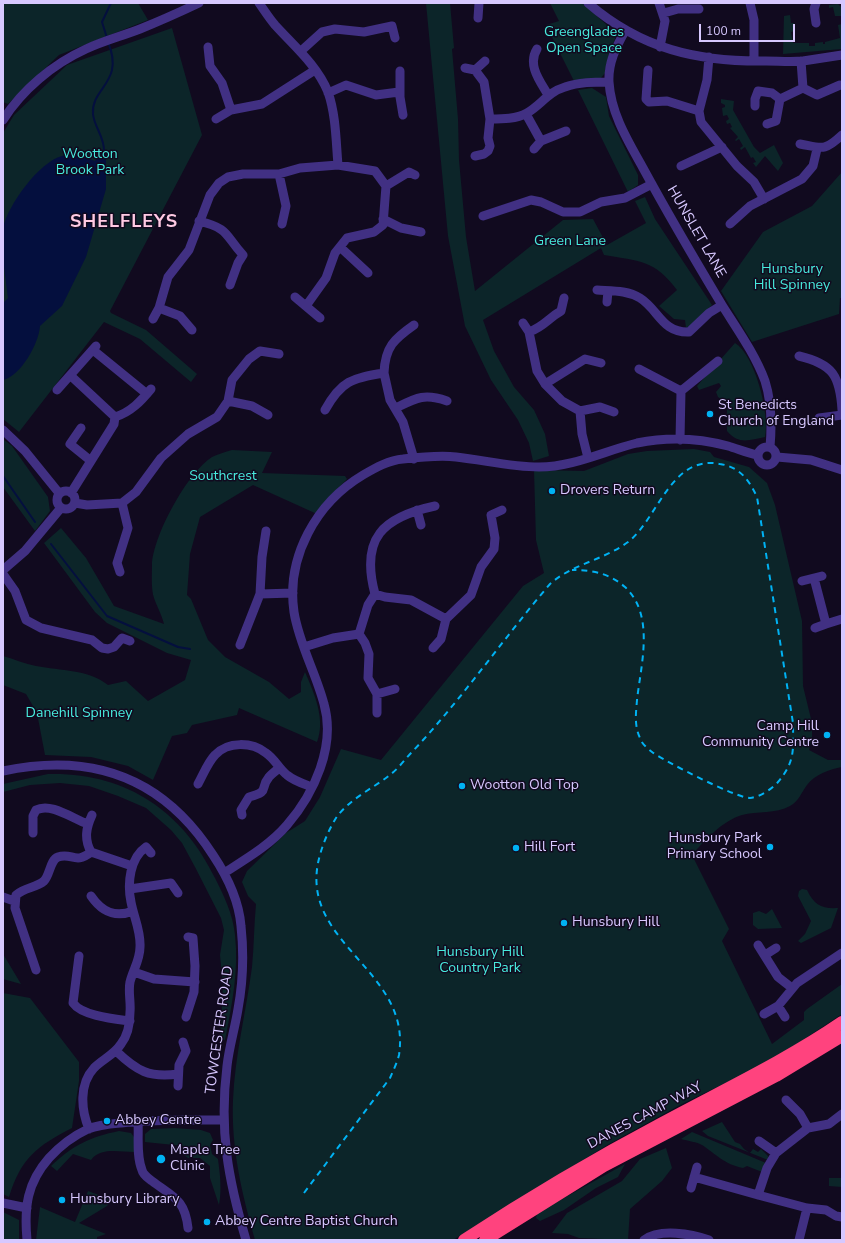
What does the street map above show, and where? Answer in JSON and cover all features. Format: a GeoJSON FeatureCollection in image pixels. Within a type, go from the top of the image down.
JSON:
{"type":"FeatureCollection","features":[{"type":"Feature","properties":{"kind":"highway","name":"DANES CAMP WAY"},"geometry":{"type":"LineString","coordinates":[[464,1240],[592,1161],[769,1067],[842,1022]]}},
{"type":"Feature","properties":{"kind":"highway","name":"DANES CAMP WAY"},"geometry":{"type":"LineString","coordinates":[[484,1240],[604,1166],[776,1076],[842,1036]]}},
{"type":"Feature","properties":{"kind":"street"},"geometry":{"type":"LineString","coordinates":[[3,120],[6,110],[43,76],[62,61],[103,42],[139,30],[199,3]]}},
{"type":"Feature","properties":{"kind":"street"},"geometry":{"type":"LineString","coordinates":[[259,3],[315,70],[328,93],[335,130],[338,165]]}},
{"type":"Feature","properties":{"kind":"street"},"geometry":{"type":"LineString","coordinates":[[478,18],[479,3]]}},
{"type":"Feature","properties":{"kind":"street"},"geometry":{"type":"LineString","coordinates":[[588,3],[606,19],[625,31],[660,47],[709,58],[754,61],[801,61],[842,55]]}},
{"type":"Feature","properties":{"kind":"street"},"geometry":{"type":"LineString","coordinates":[[659,3],[664,13],[665,29],[660,47]]}},
{"type":"Feature","properties":{"kind":"street"},"geometry":{"type":"LineString","coordinates":[[750,3],[754,20],[754,61]]}},
{"type":"Feature","properties":{"kind":"street"},"geometry":{"type":"LineString","coordinates":[[816,3],[814,9],[816,23]]}},
{"type":"Feature","properties":{"kind":"street"},"geometry":{"type":"LineString","coordinates":[[664,13],[678,9],[699,9]]}},
{"type":"Feature","properties":{"kind":"street"},"geometry":{"type":"LineString","coordinates":[[300,51],[322,32],[335,29],[364,32],[392,26],[395,38]]}},
{"type":"Feature","properties":{"kind":"street","name":"HUNSLET LANE"},"geometry":{"type":"LineString","coordinates":[[625,31],[614,51],[609,67],[609,82],[617,119],[652,184],[752,354],[764,381],[770,402],[772,422],[770,447]]}},
{"type":"Feature","properties":{"kind":"street"},"geometry":{"type":"LineString","coordinates":[[208,47],[210,66],[222,83],[231,110]]}},
{"type":"Feature","properties":{"kind":"street"},"geometry":{"type":"LineString","coordinates":[[532,51],[534,69],[548,95]]}},
{"type":"Feature","properties":{"kind":"street"},"geometry":{"type":"LineString","coordinates":[[709,58],[707,80],[699,111],[701,122],[736,166],[754,182],[764,199]]}},
{"type":"Feature","properties":{"kind":"street"},"geometry":{"type":"LineString","coordinates":[[475,70],[485,61]]}},
{"type":"Feature","properties":{"kind":"street"},"geometry":{"type":"LineString","coordinates":[[801,61],[803,88]]}},
{"type":"Feature","properties":{"kind":"street"},"geometry":{"type":"LineString","coordinates":[[465,68],[475,70],[484,82],[490,119],[488,138],[490,146],[488,151],[484,154],[475,156]]}},
{"type":"Feature","properties":{"kind":"street"},"geometry":{"type":"LineString","coordinates":[[216,119],[231,110],[262,104],[315,70]]}},
{"type":"Feature","properties":{"kind":"street"},"geometry":{"type":"LineString","coordinates":[[648,70],[645,95],[649,102],[667,101],[699,111]]}},
{"type":"Feature","properties":{"kind":"street"},"geometry":{"type":"LineString","coordinates":[[400,71],[399,92],[403,116]]}},
{"type":"Feature","properties":{"kind":"street"},"geometry":{"type":"LineString","coordinates":[[490,119],[506,119],[526,114],[548,95],[575,84],[609,82]]}},
{"type":"Feature","properties":{"kind":"street"},"geometry":{"type":"LineString","coordinates":[[328,93],[346,85],[376,95],[399,92]]}},
{"type":"Feature","properties":{"kind":"street"},"geometry":{"type":"LineString","coordinates":[[803,88],[818,95],[840,85]]}},
{"type":"Feature","properties":{"kind":"street"},"geometry":{"type":"LineString","coordinates":[[780,100],[803,88]]}},
{"type":"Feature","properties":{"kind":"street"},"geometry":{"type":"LineString","coordinates":[[755,106],[754,99],[758,91],[772,93],[780,100]]}},
{"type":"Feature","properties":{"kind":"street"},"geometry":{"type":"LineString","coordinates":[[767,124],[776,121],[780,100]]}},
{"type":"Feature","properties":{"kind":"street"},"geometry":{"type":"LineString","coordinates":[[526,114],[541,141]]}},
{"type":"Feature","properties":{"kind":"street"},"geometry":{"type":"LineString","coordinates":[[534,149],[541,141],[566,131]]}},
{"type":"Feature","properties":{"kind":"street"},"geometry":{"type":"LineString","coordinates":[[800,144],[817,149],[831,145],[842,136]]}},
{"type":"Feature","properties":{"kind":"street"},"geometry":{"type":"LineString","coordinates":[[681,166],[722,147]]}},
{"type":"Feature","properties":{"kind":"street"},"geometry":{"type":"LineString","coordinates":[[730,224],[750,206],[798,182],[813,166],[817,149]]}},
{"type":"Feature","properties":{"kind":"street"},"geometry":{"type":"LineString","coordinates":[[153,319],[159,308],[168,277],[189,250],[210,195],[219,183],[228,177],[243,174],[279,174],[300,168],[338,165],[375,171],[386,186],[383,225],[374,232],[348,238],[335,253],[326,278],[306,306]]}},
{"type":"Feature","properties":{"kind":"street"},"geometry":{"type":"LineString","coordinates":[[386,186],[409,172],[415,175]]}},
{"type":"Feature","properties":{"kind":"street"},"geometry":{"type":"LineString","coordinates":[[279,174],[286,206],[282,224]]}},
{"type":"Feature","properties":{"kind":"street"},"geometry":{"type":"LineString","coordinates":[[483,216],[532,200],[541,202],[563,212],[580,212],[601,202],[625,198],[652,184]]}},
{"type":"Feature","properties":{"kind":"street"},"geometry":{"type":"LineString","coordinates":[[383,220],[401,228],[421,232]]}},
{"type":"Feature","properties":{"kind":"street"},"geometry":{"type":"LineString","coordinates":[[199,221],[222,229],[229,236],[242,255],[230,285]]}},
{"type":"Feature","properties":{"kind":"street"},"geometry":{"type":"LineString","coordinates":[[340,247],[368,273]]}},
{"type":"Feature","properties":{"kind":"street"},"geometry":{"type":"LineString","coordinates":[[597,290],[620,291],[640,298],[671,329],[682,333],[689,332],[709,312],[722,305]]}},
{"type":"Feature","properties":{"kind":"street"},"geometry":{"type":"LineString","coordinates":[[607,302],[608,291]]}},
{"type":"Feature","properties":{"kind":"street"},"geometry":{"type":"LineString","coordinates":[[295,297],[320,318]]}},
{"type":"Feature","properties":{"kind":"street"},"geometry":{"type":"LineString","coordinates":[[529,332],[543,327],[551,317],[564,313],[564,298]]}},
{"type":"Feature","properties":{"kind":"street"},"geometry":{"type":"LineString","coordinates":[[159,308],[180,316],[192,330]]}},
{"type":"Feature","properties":{"kind":"street"},"geometry":{"type":"LineString","coordinates":[[523,323],[529,332],[537,371],[545,384],[562,401],[580,411],[600,407],[615,413]]}},
{"type":"Feature","properties":{"kind":"street"},"geometry":{"type":"LineString","coordinates":[[414,325],[396,338],[384,358],[384,373],[390,400],[396,408],[408,433],[414,459]]}},
{"type":"Feature","properties":{"kind":"street"},"geometry":{"type":"LineString","coordinates":[[57,390],[71,376],[95,347],[149,391],[140,403],[125,413],[115,417]]}},
{"type":"Feature","properties":{"kind":"street"},"geometry":{"type":"LineString","coordinates":[[75,503],[87,505],[122,502],[136,492],[161,458],[188,434],[217,417],[228,401],[232,380],[249,358],[260,351],[278,354]]}},
{"type":"Feature","properties":{"kind":"street"},"geometry":{"type":"LineString","coordinates":[[545,384],[584,355],[600,363]]}},
{"type":"Feature","properties":{"kind":"street"},"geometry":{"type":"LineString","coordinates":[[800,356],[816,360],[828,367],[835,376],[841,388],[842,410]]}},
{"type":"Feature","properties":{"kind":"street"},"geometry":{"type":"LineString","coordinates":[[680,440],[681,391],[718,361]]}},
{"type":"Feature","properties":{"kind":"street"},"geometry":{"type":"LineString","coordinates":[[639,369],[681,391]]}},
{"type":"Feature","properties":{"kind":"street"},"geometry":{"type":"LineString","coordinates":[[325,410],[332,396],[349,380],[384,373]]}},
{"type":"Feature","properties":{"kind":"street"},"geometry":{"type":"LineString","coordinates":[[71,376],[115,417]]}},
{"type":"Feature","properties":{"kind":"street"},"geometry":{"type":"LineString","coordinates":[[396,408],[419,397],[433,396],[447,401]]}},
{"type":"Feature","properties":{"kind":"street"},"geometry":{"type":"LineString","coordinates":[[228,401],[252,406],[268,415]]}},
{"type":"Feature","properties":{"kind":"street"},"geometry":{"type":"LineString","coordinates":[[580,411],[582,434],[588,458]]}},
{"type":"Feature","properties":{"kind":"street"},"geometry":{"type":"LineString","coordinates":[[819,418],[842,415]]}},
{"type":"Feature","properties":{"kind":"street"},"geometry":{"type":"LineString","coordinates":[[71,492],[114,424],[115,417]]}},
{"type":"Feature","properties":{"kind":"street"},"geometry":{"type":"LineString","coordinates":[[81,428],[70,444],[92,461]]}},
{"type":"Feature","properties":{"kind":"street"},"geometry":{"type":"LineString","coordinates":[[3,430],[25,451],[59,494]]}},
{"type":"Feature","properties":{"kind":"street"},"geometry":{"type":"LineString","coordinates":[[224,872],[253,855],[286,827],[312,788],[320,769],[325,750],[327,730],[326,711],[304,647],[294,612],[294,574],[305,539],[315,522],[342,489],[371,470],[402,459],[453,456],[522,467],[542,467],[588,458],[638,443],[680,440],[727,446],[758,455]]}},
{"type":"Feature","properties":{"kind":"street"},"geometry":{"type":"LineString","coordinates":[[770,447],[775,451],[776,457],[774,462],[766,466],[760,463],[758,455],[760,449],[770,447]]}},
{"type":"Feature","properties":{"kind":"street"},"geometry":{"type":"LineString","coordinates":[[776,457],[811,460],[842,470]]}},
{"type":"Feature","properties":{"kind":"street"},"geometry":{"type":"LineString","coordinates":[[59,494],[66,491],[71,492],[75,498],[75,503]]}},
{"type":"Feature","properties":{"kind":"street"},"geometry":{"type":"LineString","coordinates":[[59,494],[57,503],[60,508],[68,510],[75,503]]}},
{"type":"Feature","properties":{"kind":"street"},"geometry":{"type":"LineString","coordinates":[[120,572],[117,564],[128,528],[122,502]]}},
{"type":"Feature","properties":{"kind":"street"},"geometry":{"type":"LineString","coordinates":[[358,634],[368,605],[375,594],[370,570],[370,557],[374,545],[386,525],[395,519],[417,510],[435,506]]}},
{"type":"Feature","properties":{"kind":"street"},"geometry":{"type":"LineString","coordinates":[[3,570],[25,551],[60,508]]}},
{"type":"Feature","properties":{"kind":"street"},"geometry":{"type":"LineString","coordinates":[[417,510],[421,525]]}},
{"type":"Feature","properties":{"kind":"street"},"geometry":{"type":"LineString","coordinates":[[433,648],[442,639],[446,619],[471,595],[480,567],[494,549],[495,538],[492,515],[502,510]]}},
{"type":"Feature","properties":{"kind":"street"},"geometry":{"type":"LineString","coordinates":[[240,645],[260,594],[262,557],[266,531]]}},
{"type":"Feature","properties":{"kind":"street"},"geometry":{"type":"LineString","coordinates":[[3,574],[15,591],[26,620],[41,628],[92,640],[102,648],[108,649],[114,647],[122,638],[130,641]]}},
{"type":"Feature","properties":{"kind":"street"},"geometry":{"type":"LineString","coordinates":[[802,581],[818,577],[826,624]]}},
{"type":"Feature","properties":{"kind":"street"},"geometry":{"type":"LineString","coordinates":[[260,594],[293,594]]}},
{"type":"Feature","properties":{"kind":"street"},"geometry":{"type":"LineString","coordinates":[[375,594],[385,597],[411,600],[446,619]]}},
{"type":"Feature","properties":{"kind":"street"},"geometry":{"type":"LineString","coordinates":[[815,628],[842,619]]}},
{"type":"Feature","properties":{"kind":"street"},"geometry":{"type":"LineString","coordinates":[[304,647],[333,638],[358,634]]}},
{"type":"Feature","properties":{"kind":"street"},"geometry":{"type":"LineString","coordinates":[[358,634],[365,643],[369,654],[368,678],[377,694],[377,713]]}},
{"type":"Feature","properties":{"kind":"street"},"geometry":{"type":"LineString","coordinates":[[377,694],[395,689]]}},
{"type":"Feature","properties":{"kind":"street"},"geometry":{"type":"LineString","coordinates":[[198,780],[214,755],[233,745],[244,744],[256,747],[266,753],[289,777],[312,788]]}},
{"type":"Feature","properties":{"kind":"street","name":"TOWCESTER ROAD"},"geometry":{"type":"LineString","coordinates":[[3,772],[28,766],[56,764],[80,765],[105,770],[125,777],[145,788],[180,813],[204,841],[224,872],[234,897],[241,924],[244,952],[239,1008],[227,1064],[224,1120],[226,1156],[233,1196],[246,1240]]}},
{"type":"Feature","properties":{"kind":"street"},"geometry":{"type":"LineString","coordinates":[[239,812],[249,797],[259,794],[265,789],[268,778],[279,768]]}},
{"type":"Feature","properties":{"kind":"street"},"geometry":{"type":"LineString","coordinates":[[33,834],[33,816],[36,810],[41,807],[58,811],[88,824]]}},
{"type":"Feature","properties":{"kind":"street"},"geometry":{"type":"LineString","coordinates":[[92,814],[88,824],[87,844],[91,852],[132,866]]}},
{"type":"Feature","properties":{"kind":"street"},"geometry":{"type":"LineString","coordinates":[[89,1129],[84,1118],[83,1104],[84,1089],[87,1077],[94,1068],[116,1051],[128,1032],[130,1021],[129,992],[140,949],[140,938],[133,911],[130,889],[132,866],[138,852],[147,847]]}},
{"type":"Feature","properties":{"kind":"street"},"geometry":{"type":"LineString","coordinates":[[36,970],[17,926],[14,901],[16,895],[21,891],[38,885],[45,880],[56,858],[60,856],[79,859],[91,852]]}},
{"type":"Feature","properties":{"kind":"street"},"geometry":{"type":"LineString","coordinates":[[130,889],[173,880],[178,893]]}},
{"type":"Feature","properties":{"kind":"street"},"geometry":{"type":"LineString","coordinates":[[3,897],[14,901]]}},
{"type":"Feature","properties":{"kind":"street"},"geometry":{"type":"LineString","coordinates":[[91,902],[105,911],[115,915],[124,915],[133,911]]}},
{"type":"Feature","properties":{"kind":"street"},"geometry":{"type":"LineString","coordinates":[[184,1011],[194,992],[194,938]]}},
{"type":"Feature","properties":{"kind":"street"},"geometry":{"type":"LineString","coordinates":[[758,945],[778,976],[792,988]]}},
{"type":"Feature","properties":{"kind":"street"},"geometry":{"type":"LineString","coordinates":[[765,956],[776,948]]}},
{"type":"Feature","properties":{"kind":"street"},"geometry":{"type":"LineString","coordinates":[[764,1014],[778,1006],[792,988],[806,976],[842,953]]}},
{"type":"Feature","properties":{"kind":"street"},"geometry":{"type":"LineString","coordinates":[[79,956],[73,1003],[75,1011],[130,1021]]}},
{"type":"Feature","properties":{"kind":"street"},"geometry":{"type":"LineString","coordinates":[[134,972],[154,979],[195,982]]}},
{"type":"Feature","properties":{"kind":"street"},"geometry":{"type":"LineString","coordinates":[[778,1006],[785,1016]]}},
{"type":"Feature","properties":{"kind":"street"},"geometry":{"type":"LineString","coordinates":[[178,1086],[179,1065],[188,1048]]}},
{"type":"Feature","properties":{"kind":"street"},"geometry":{"type":"LineString","coordinates":[[116,1051],[125,1060],[152,1075],[178,1074]]}},
{"type":"Feature","properties":{"kind":"street"},"geometry":{"type":"LineString","coordinates":[[786,1100],[800,1114],[808,1128]]}},
{"type":"Feature","properties":{"kind":"street"},"geometry":{"type":"LineString","coordinates":[[758,1195],[767,1168],[776,1153],[808,1128],[829,1124],[842,1115]]}},
{"type":"Feature","properties":{"kind":"street"},"geometry":{"type":"LineString","coordinates":[[27,1240],[26,1208],[32,1183],[43,1165],[58,1149],[75,1136],[89,1129],[100,1126],[138,1121],[224,1120]]}},
{"type":"Feature","properties":{"kind":"street"},"geometry":{"type":"LineString","coordinates":[[138,1121],[139,1156],[142,1171],[147,1177],[175,1197],[182,1205],[187,1223],[196,1218]]}},
{"type":"Feature","properties":{"kind":"street"},"geometry":{"type":"LineString","coordinates":[[759,1141],[776,1153]]}},
{"type":"Feature","properties":{"kind":"street"},"geometry":{"type":"LineString","coordinates":[[691,1188],[697,1166]]}},
{"type":"Feature","properties":{"kind":"street"},"geometry":{"type":"LineString","coordinates":[[694,1177],[807,1208],[826,1210],[842,1217]]}},
{"type":"Feature","properties":{"kind":"street"},"geometry":{"type":"LineString","coordinates":[[3,1203],[26,1208]]}},
{"type":"Feature","properties":{"kind":"street"},"geometry":{"type":"LineString","coordinates":[[800,1240],[807,1208]]}},
{"type":"Feature","properties":{"kind":"street"},"geometry":{"type":"LineString","coordinates":[[644,1240],[661,1234],[691,1236],[709,1240]]}},
{"type":"Feature","properties":{"kind":"green space"},"geometry":{"type":"Polygon","coordinates":[[[3,3],[138,3],[148,20],[59,55],[8,104],[3,102],[3,3]]]}},
{"type":"Feature","properties":{"kind":"green space","name":"Green Lane"},"geometry":{"type":"Polygon","coordinates":[[[426,3],[450,3],[454,48],[452,49],[458,119],[459,160],[466,237],[475,291],[563,220],[593,219],[607,245],[646,223],[635,201],[645,197],[655,219],[712,305],[693,325],[686,328],[685,320],[674,319],[659,306],[677,290],[669,280],[653,267],[637,261],[604,255],[601,248],[483,320],[494,351],[514,387],[534,410],[545,434],[549,456],[533,461],[529,443],[518,420],[491,380],[465,326],[448,236],[426,3]]]}},
{"type":"Feature","properties":{"kind":"green space","name":"Greenglades Open Space"},"geometry":{"type":"Polygon","coordinates":[[[550,3],[582,3],[617,34],[609,53],[605,73],[601,78],[574,81],[546,25],[559,21],[550,3]]]}},
{"type":"Feature","properties":{"kind":"green space"},"geometry":{"type":"Polygon","coordinates":[[[838,4],[842,8],[842,24],[841,16],[835,16],[833,7],[829,8],[829,5],[838,4]]]}},
{"type":"Feature","properties":{"kind":"green space"},"geometry":{"type":"Polygon","coordinates":[[[790,15],[791,23],[794,23],[795,31],[791,32],[793,43],[809,43],[809,46],[815,46],[815,43],[823,42],[823,44],[825,44],[825,42],[840,38],[838,25],[842,24],[842,49],[783,54],[784,16],[790,15]]]}},
{"type":"Feature","properties":{"kind":"green space","name":"Wootton Brook Park"},"geometry":{"type":"Polygon","coordinates":[[[172,28],[202,135],[110,311],[111,313],[146,330],[197,374],[191,382],[140,339],[104,322],[19,432],[3,419],[3,133],[14,115],[67,65],[172,28]]]}},
{"type":"Feature","properties":{"kind":"green space","name":"Greenglades Open Space"},"geometry":{"type":"Polygon","coordinates":[[[592,88],[606,97],[609,116],[638,175],[638,185],[628,192],[578,90],[592,88]]]}},
{"type":"Feature","properties":{"kind":"green space"},"geometry":{"type":"Polygon","coordinates":[[[721,99],[734,101],[733,110],[754,147],[760,153],[774,145],[783,163],[778,171],[765,156],[756,167],[753,163],[756,162],[753,157],[751,158],[745,147],[741,150],[740,148],[743,146],[739,139],[736,141],[735,140],[738,137],[730,128],[732,127],[730,123],[727,124],[726,121],[729,119],[727,115],[723,116],[722,108],[725,107],[725,105],[721,103],[721,99]]]}},
{"type":"Feature","properties":{"kind":"green space","name":"Hunsbury Hill Spinney"},"geometry":{"type":"Polygon","coordinates":[[[842,172],[842,298],[840,298],[839,314],[752,342],[721,291],[763,232],[812,206],[842,172]]]}},
{"type":"Feature","properties":{"kind":"green space"},"geometry":{"type":"Polygon","coordinates":[[[735,343],[749,360],[755,372],[763,400],[766,427],[765,437],[740,440],[731,435],[727,431],[727,403],[718,397],[716,392],[721,386],[719,383],[699,390],[697,386],[735,343]]]}},
{"type":"Feature","properties":{"kind":"green space"},"geometry":{"type":"Polygon","coordinates":[[[3,439],[12,446],[48,497],[50,511],[35,531],[3,487],[3,439]]]}},
{"type":"Feature","properties":{"kind":"green space","name":"Hunsbury Hill Country Park"},"geometry":{"type":"Polygon","coordinates":[[[694,449],[710,452],[714,457],[749,467],[767,483],[775,505],[802,621],[803,686],[812,723],[812,739],[809,750],[828,760],[842,760],[842,767],[832,769],[818,775],[810,781],[798,799],[785,809],[742,815],[721,826],[708,837],[692,855],[729,929],[722,941],[772,1044],[804,1020],[804,1012],[807,1009],[842,984],[842,1014],[771,1061],[682,1104],[609,1144],[453,1240],[255,1240],[238,1171],[233,1118],[234,1083],[238,1050],[252,967],[256,904],[248,896],[242,882],[247,871],[286,833],[305,821],[320,797],[341,749],[381,760],[523,586],[544,573],[536,540],[534,470],[584,471],[628,454],[647,451],[694,449]]]}},
{"type":"Feature","properties":{"kind":"green space","name":"Danehill Spinney"},"geometry":{"type":"Polygon","coordinates":[[[232,450],[272,452],[262,473],[345,476],[347,479],[323,504],[317,514],[253,485],[200,517],[190,554],[187,595],[191,599],[208,640],[225,657],[269,682],[289,699],[301,692],[301,682],[305,672],[315,697],[320,715],[317,742],[239,708],[237,715],[192,725],[187,733],[172,736],[153,780],[128,766],[91,757],[45,755],[37,713],[26,694],[3,685],[3,656],[45,668],[83,673],[108,685],[126,681],[148,701],[185,680],[191,660],[167,653],[107,623],[95,612],[44,543],[61,528],[86,558],[114,606],[164,624],[154,598],[152,586],[152,565],[158,538],[182,491],[202,465],[212,457],[232,450]]]}},
{"type":"Feature","properties":{"kind":"green space"},"geometry":{"type":"Polygon","coordinates":[[[48,774],[76,775],[102,780],[126,788],[148,800],[168,815],[186,833],[202,854],[225,898],[235,935],[235,974],[225,1040],[220,1039],[223,985],[220,955],[224,930],[221,918],[182,843],[171,830],[146,808],[89,786],[60,783],[30,785],[3,792],[3,784],[48,774]]]}},
{"type":"Feature","properties":{"kind":"green space"},"geometry":{"type":"Polygon","coordinates":[[[802,889],[807,890],[819,905],[827,908],[838,908],[831,928],[801,943],[798,941],[805,934],[811,921],[798,896],[799,891],[802,889]]]}},
{"type":"Feature","properties":{"kind":"green space"},"geometry":{"type":"Polygon","coordinates":[[[772,909],[782,928],[758,929],[753,925],[753,913],[759,911],[766,914],[772,909]]]}},
{"type":"Feature","properties":{"kind":"green space"},"geometry":{"type":"Polygon","coordinates":[[[3,954],[21,984],[3,979],[3,954]]]}},
{"type":"Feature","properties":{"kind":"green space"},"geometry":{"type":"Polygon","coordinates":[[[3,993],[30,998],[79,1062],[79,1081],[72,1128],[40,1147],[32,1155],[19,1172],[9,1197],[3,1194],[3,993]]]}},
{"type":"Feature","properties":{"kind":"green space"},"geometry":{"type":"Polygon","coordinates":[[[722,1122],[735,1142],[740,1144],[749,1152],[708,1136],[702,1131],[722,1122]]]}},
{"type":"Feature","properties":{"kind":"green space"},"geometry":{"type":"Polygon","coordinates":[[[175,1128],[201,1130],[210,1133],[213,1140],[210,1145],[212,1154],[218,1159],[219,1165],[221,1188],[219,1205],[210,1178],[210,1166],[200,1158],[188,1158],[184,1155],[184,1146],[145,1142],[145,1134],[151,1129],[175,1128]]]}},
{"type":"Feature","properties":{"kind":"green space"},"geometry":{"type":"Polygon","coordinates":[[[119,1131],[131,1133],[134,1137],[134,1152],[105,1152],[100,1153],[91,1160],[73,1154],[57,1171],[51,1166],[82,1143],[99,1136],[119,1131]]]}},
{"type":"Feature","properties":{"kind":"green space"},"geometry":{"type":"Polygon","coordinates":[[[692,1132],[766,1163],[762,1172],[747,1166],[743,1168],[731,1164],[721,1159],[700,1144],[681,1139],[692,1132]]]}},
{"type":"Feature","properties":{"kind":"green space"},"geometry":{"type":"Polygon","coordinates":[[[666,1148],[672,1168],[662,1181],[630,1209],[628,1240],[579,1238],[568,1234],[552,1233],[567,1213],[622,1181],[640,1159],[666,1148]]]}},
{"type":"Feature","properties":{"kind":"green space"},"geometry":{"type":"Polygon","coordinates":[[[753,1149],[758,1152],[761,1149],[768,1156],[768,1160],[750,1153],[753,1149]]]}},
{"type":"Feature","properties":{"kind":"green space"},"geometry":{"type":"Polygon","coordinates":[[[625,1164],[618,1177],[596,1188],[564,1210],[540,1221],[536,1218],[537,1213],[625,1164]]]}},
{"type":"Feature","properties":{"kind":"green space"},"geometry":{"type":"Polygon","coordinates":[[[829,1178],[842,1178],[842,1187],[829,1186],[829,1178]]]}},
{"type":"Feature","properties":{"kind":"green space"},"geometry":{"type":"Polygon","coordinates":[[[88,1191],[112,1200],[107,1206],[79,1223],[106,1234],[97,1237],[97,1240],[36,1240],[40,1207],[75,1222],[88,1191]]]}},
{"type":"Feature","properties":{"kind":"green space"},"geometry":{"type":"Polygon","coordinates":[[[3,1212],[19,1220],[19,1240],[3,1240],[3,1212]]]}},
{"type":"Feature","properties":{"kind":"shaded area"},"geometry":{"type":"Polygon","coordinates":[[[102,150],[106,150],[106,189],[86,257],[62,306],[40,326],[33,350],[28,358],[16,372],[3,380],[3,303],[8,298],[2,236],[6,219],[11,208],[26,186],[35,175],[53,160],[62,156],[70,155],[95,161],[102,150]]]}},
{"type":"Feature","properties":{"kind":"waterway"},"geometry":{"type":"LineString","coordinates":[[107,38],[102,22],[111,3]]}},
{"type":"Feature","properties":{"kind":"waterway"},"geometry":{"type":"LineString","coordinates":[[104,152],[103,142],[93,114],[97,97],[110,76],[113,67],[108,42]]}},
{"type":"Feature","properties":{"kind":"waterway"},"geometry":{"type":"LineString","coordinates":[[3,476],[35,522]]}},
{"type":"Feature","properties":{"kind":"waterway"},"geometry":{"type":"LineString","coordinates":[[51,544],[107,616],[178,647],[190,649]]}},
{"type":"Feature","properties":{"kind":"railway"},"geometry":{"type":"LineString","coordinates":[[304,1193],[390,1078],[399,1055],[399,1026],[390,1001],[375,979],[340,938],[326,916],[317,891],[318,863],[323,846],[333,823],[341,811],[348,805],[394,772],[448,711],[550,584],[568,572],[578,567],[609,553],[628,542],[639,532],[677,478],[689,469],[703,464],[720,464],[738,471],[751,485],[757,497],[793,723],[791,761],[778,782],[766,792],[750,798],[730,792],[685,771],[659,757],[647,748],[641,740],[636,719],[644,640],[640,611],[634,598],[625,587],[613,578],[600,573],[586,571],[572,570]]}},
{"type":"Feature","properties":{"kind":"place","name":"St Benedicts Church of England"},"geometry":{"type":"Point","coordinates":[710,414]}},
{"type":"Feature","properties":{"kind":"place","name":"Drovers Return"},"geometry":{"type":"Point","coordinates":[552,491]}},
{"type":"Feature","properties":{"kind":"place","name":"Camp Hill Community Centre"},"geometry":{"type":"Point","coordinates":[827,735]}},
{"type":"Feature","properties":{"kind":"place","name":"Wootton Old Top"},"geometry":{"type":"Point","coordinates":[462,786]}},
{"type":"Feature","properties":{"kind":"place","name":"Hunsbury Park Primary School"},"geometry":{"type":"Point","coordinates":[770,847]}},
{"type":"Feature","properties":{"kind":"place","name":"Hill Fort"},"geometry":{"type":"Point","coordinates":[516,848]}},
{"type":"Feature","properties":{"kind":"place","name":"Hunsbury Hill"},"geometry":{"type":"Point","coordinates":[564,923]}},
{"type":"Feature","properties":{"kind":"place","name":"Abbey Centre"},"geometry":{"type":"Point","coordinates":[107,1121]}},
{"type":"Feature","properties":{"kind":"place","name":"Maple Tree Clinic"},"geometry":{"type":"Point","coordinates":[161,1159]}},
{"type":"Feature","properties":{"kind":"place","name":"Hunsbury Library"},"geometry":{"type":"Point","coordinates":[62,1200]}},
{"type":"Feature","properties":{"kind":"place","name":"Abbey Centre Baptist Church"},"geometry":{"type":"Point","coordinates":[207,1222]}},
{"type":"Feature","properties":{"kind":"district","name":"SHELFLEYS"},"geometry":{"type":"Point","coordinates":[124,223]}},
{"type":"Feature","properties":{"kind":"park label","name":"Southcrest"},"geometry":{"type":"Point","coordinates":[223,477]}}]}
